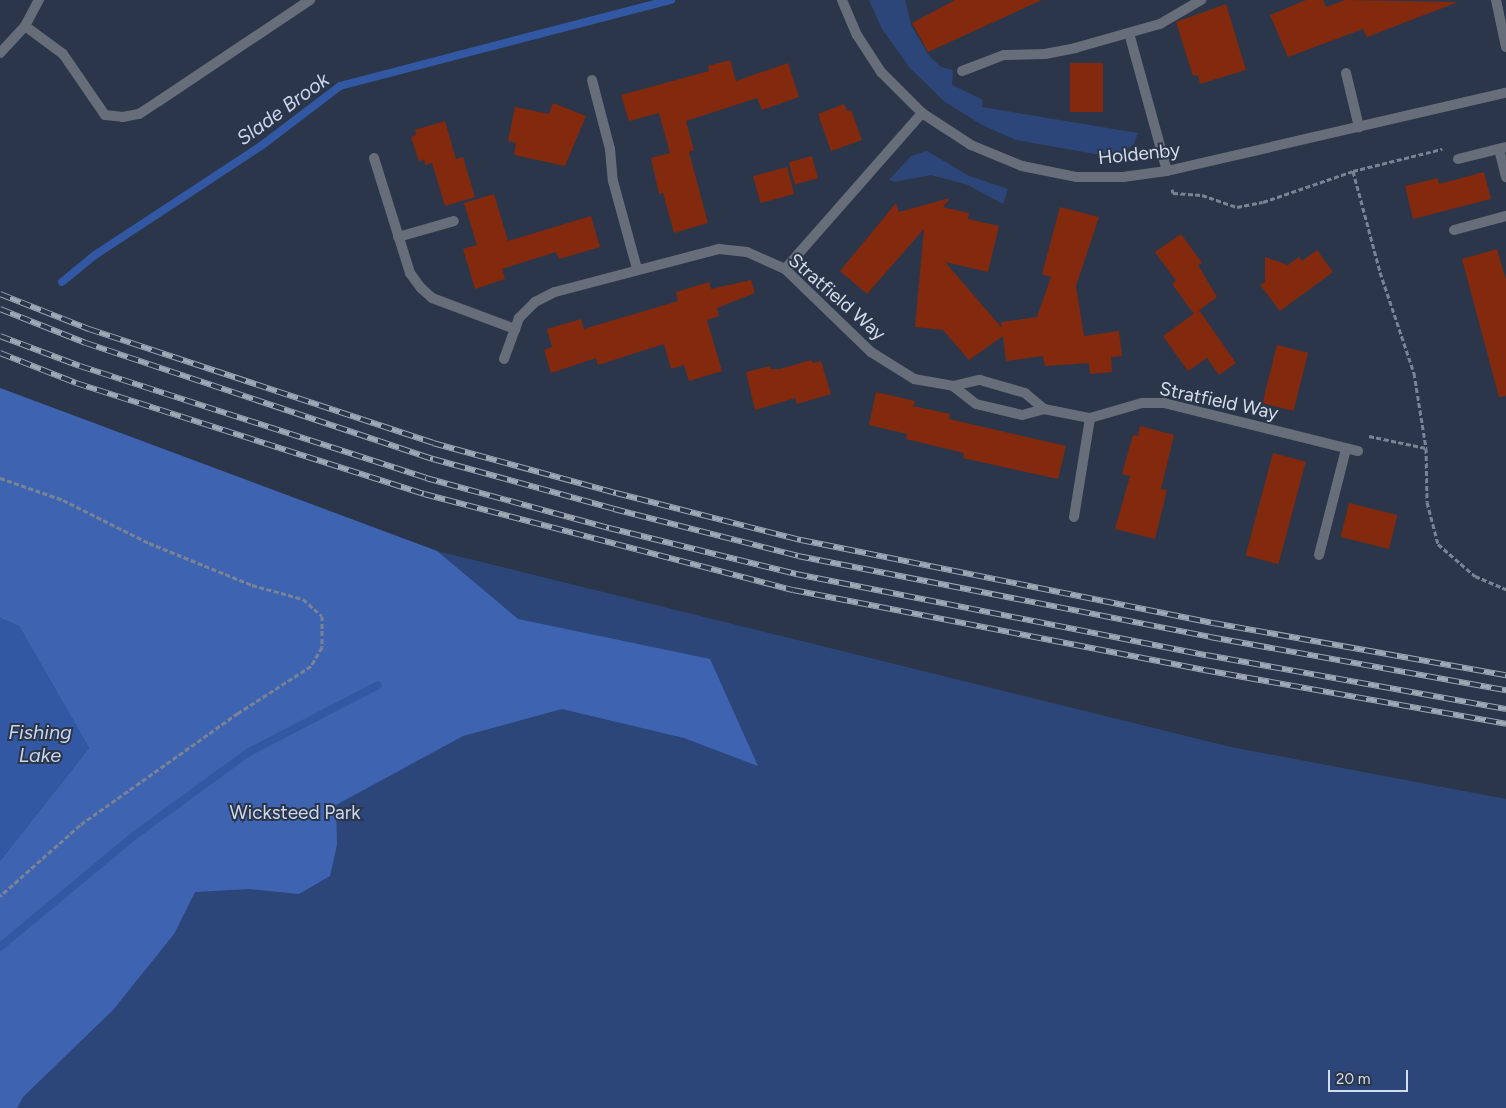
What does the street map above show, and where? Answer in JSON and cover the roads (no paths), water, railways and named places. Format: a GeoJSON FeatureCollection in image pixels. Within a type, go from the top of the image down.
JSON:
{"type":"FeatureCollection","features":[{"type":"Feature","properties":{"kind":"street"},"geometry":{"type":"LineString","coordinates":[[0,53],[25,26],[39,0]]}},
{"type":"Feature","properties":{"kind":"street"},"geometry":{"type":"LineString","coordinates":[[25,26],[63,54],[105,115],[123,117],[139,114],[310,0]]}},
{"type":"Feature","properties":{"kind":"street","name":"Holdenby"},"geometry":{"type":"LineString","coordinates":[[842,0],[857,35],[881,72],[922,113],[971,145],[1022,166],[1076,177],[1123,177],[1167,171],[1506,93]]}},
{"type":"Feature","properties":{"kind":"street"},"geometry":{"type":"LineString","coordinates":[[962,71],[1004,55],[1045,54],[1075,48],[1160,24],[1201,0]]}},
{"type":"Feature","properties":{"kind":"street"},"geometry":{"type":"LineString","coordinates":[[1496,0],[1506,47]]}},
{"type":"Feature","properties":{"kind":"street"},"geometry":{"type":"LineString","coordinates":[[1129,32],[1167,171]]}},
{"type":"Feature","properties":{"kind":"street"},"geometry":{"type":"LineString","coordinates":[[1346,73],[1359,127]]}},
{"type":"Feature","properties":{"kind":"street"},"geometry":{"type":"LineString","coordinates":[[592,80],[610,149],[613,181],[636,269]]}},
{"type":"Feature","properties":{"kind":"street"},"geometry":{"type":"LineString","coordinates":[[785,269],[922,113]]}},
{"type":"Feature","properties":{"kind":"street"},"geometry":{"type":"LineString","coordinates":[[1461,158],[1502,148],[1506,177]]}},
{"type":"Feature","properties":{"kind":"street"},"geometry":{"type":"LineString","coordinates":[[374,158],[410,273],[432,298],[515,329]]}},
{"type":"Feature","properties":{"kind":"street"},"geometry":{"type":"LineString","coordinates":[[1454,230],[1506,216]]}},
{"type":"Feature","properties":{"kind":"street"},"geometry":{"type":"LineString","coordinates":[[398,237],[454,221]]}},
{"type":"Feature","properties":{"kind":"street","name":"Stratfield Way"},"geometry":{"type":"LineString","coordinates":[[504,359],[519,318],[535,302],[555,292],[636,269],[719,249],[747,252],[785,269],[872,352],[914,379],[953,386],[980,380],[1025,393],[1044,409]]}},
{"type":"Feature","properties":{"kind":"street","name":"Stratfield Way"},"geometry":{"type":"LineString","coordinates":[[953,386],[976,404],[1022,415],[1044,409],[1090,418],[1142,403],[1164,403],[1358,451]]}},
{"type":"Feature","properties":{"kind":"street"},"geometry":{"type":"LineString","coordinates":[[1074,517],[1090,418]]}},
{"type":"Feature","properties":{"kind":"street"},"geometry":{"type":"LineString","coordinates":[[1319,555],[1346,448]]}},
{"type":"Feature","properties":{"kind":"water","name":"Fishing Lake"},"geometry":{"type":"Polygon","coordinates":[[[0,618],[19,626],[89,748],[0,861],[0,618]]]}},
{"type":"Feature","properties":{"kind":"waterway","name":"Slade Brook"},"geometry":{"type":"LineString","coordinates":[[62,282],[95,255],[261,146],[340,86],[671,0]]}},
{"type":"Feature","properties":{"kind":"waterway"},"geometry":{"type":"LineString","coordinates":[[0,947],[135,835],[249,752],[378,685]]}},
{"type":"Feature","properties":{"kind":"railway"},"geometry":{"type":"LineString","coordinates":[[0,294],[89,329],[433,443],[616,493],[801,540],[1213,623],[1506,675]]}},
{"type":"Feature","properties":{"kind":"railway"},"geometry":{"type":"LineString","coordinates":[[0,309],[86,343],[433,459],[614,509],[798,556],[1210,637],[1506,690]]}},
{"type":"Feature","properties":{"kind":"railway"},"geometry":{"type":"LineString","coordinates":[[0,336],[80,366],[426,478],[609,528],[796,574],[1206,655],[1506,709]]}},
{"type":"Feature","properties":{"kind":"railway"},"geometry":{"type":"LineString","coordinates":[[0,353],[76,383],[424,494],[793,590],[1204,670],[1506,724]]}},
{"type":"Feature","properties":{"kind":"park label","name":"Wicksteed Park"},"geometry":{"type":"Point","coordinates":[295,813]}}]}
